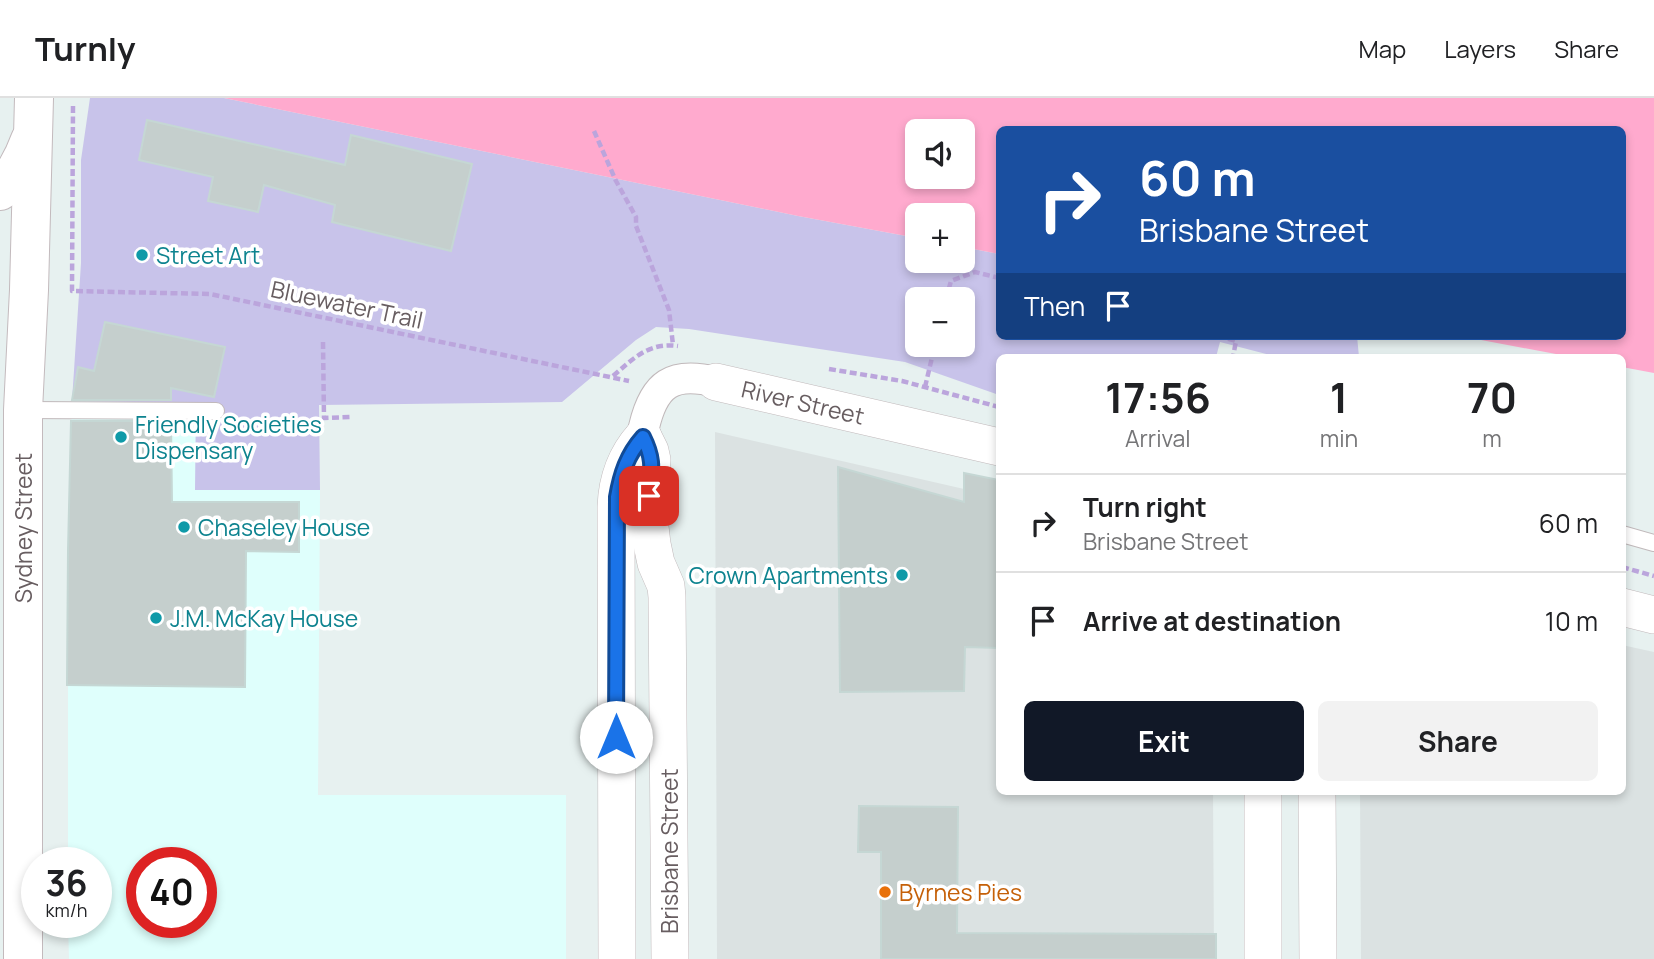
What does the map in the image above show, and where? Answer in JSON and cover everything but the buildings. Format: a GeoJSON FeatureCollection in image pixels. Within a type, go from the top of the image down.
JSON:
{"type":"FeatureCollection","features":[{"type":"Feature","properties":{"kind":"main road"},"geometry":{"type":"LineString","coordinates":[[0,191],[14,175],[24,155],[34,111]]}},
{"type":"Feature","properties":{"kind":"main road","name":"Sydney Street"},"geometry":{"type":"LineString","coordinates":[[23,959],[12,416],[30,276],[34,111]]}},
{"type":"Feature","properties":{"kind":"street","name":"River Street"},"geometry":{"type":"LineString","coordinates":[[643,432],[655,397],[663,386],[674,380],[692,377],[996,446]]}},
{"type":"Feature","properties":{"kind":"street","name":"Brisbane Street"},"geometry":{"type":"LineString","coordinates":[[643,432],[652,460],[649,522],[653,553],[666,586],[667,597],[670,959]]}},
{"type":"Feature","properties":{"kind":"street"},"geometry":{"type":"LineString","coordinates":[[617,959],[616,507],[618,487],[628,456],[643,432]]}},
{"type":"Feature","properties":{"kind":"street"},"geometry":{"type":"LineString","coordinates":[[616,578],[633,568],[648,568],[661,574]]}},
{"type":"Feature","properties":{"kind":"street"},"geometry":{"type":"LineString","coordinates":[[1626,608],[1654,615]]}},
{"type":"Feature","properties":{"kind":"street"},"geometry":{"type":"LineString","coordinates":[[1263,795],[1263,959]]}},
{"type":"Feature","properties":{"kind":"street"},"geometry":{"type":"LineString","coordinates":[[1317,795],[1318,959]]}},
{"type":"Feature","properties":{"kind":"lane"},"geometry":{"type":"LineString","coordinates":[[12,416],[216,411]]}},
{"type":"Feature","properties":{"kind":"lane"},"geometry":{"type":"LineString","coordinates":[[1626,535],[1654,543]]}},
{"type":"Feature","properties":{"kind":"path","name":"Bluewater Trail"},"geometry":{"type":"LineString","coordinates":[[73,98],[72,291],[210,294],[612,376]]}},
{"type":"Feature","properties":{"kind":"path"},"geometry":{"type":"LineString","coordinates":[[594,131],[616,181],[636,217],[636,226],[669,310],[673,345]]}},
{"type":"Feature","properties":{"kind":"path"},"geometry":{"type":"LineString","coordinates":[[949,287],[951,281],[975,272],[996,277]]}},
{"type":"Feature","properties":{"kind":"path"},"geometry":{"type":"LineString","coordinates":[[323,342],[324,418],[351,417]]}},
{"type":"Feature","properties":{"kind":"path"},"geometry":{"type":"LineString","coordinates":[[925,387],[932,357]]}},
{"type":"Feature","properties":{"kind":"path"},"geometry":{"type":"LineString","coordinates":[[1626,568],[1654,576]]}},
{"type":"Feature","properties":{"kind":"shaded area"},"geometry":{"type":"Polygon","coordinates":[[[90,98],[224,98],[905,236],[905,273],[975,273],[975,249],[996,253],[996,340],[1357,340],[1359,354],[1266,354],[1220,342],[1217,354],[996,354],[996,394],[905,362],[689,329],[656,327],[636,340],[562,402],[319,405],[320,490],[195,490],[196,403],[72,401],[81,263],[81,160],[90,98]]]}},
{"type":"Feature","properties":{"kind":"shaded area"},"geometry":{"type":"Polygon","coordinates":[[[224,98],[1654,98],[1654,373],[1626,368],[1626,354],[1556,354],[1481,340],[1626,340],[1626,126],[996,126],[996,253],[975,249],[975,203],[905,203],[905,236],[224,98]]]}},
{"type":"Feature","properties":{"kind":"shaded area"},"geometry":{"type":"Polygon","coordinates":[[[72,401],[197,403],[196,490],[320,490],[318,795],[566,795],[566,959],[69,959],[68,938],[112,938],[112,847],[68,847],[68,551],[72,401]]]}},
{"type":"Feature","properties":{"kind":"shaded area"},"geometry":{"type":"Polygon","coordinates":[[[715,432],[996,496],[996,795],[1213,795],[1214,959],[717,959],[715,432]]]}},
{"type":"Feature","properties":{"kind":"shaded area"},"geometry":{"type":"Polygon","coordinates":[[[1626,646],[1654,652],[1654,959],[1361,959],[1360,795],[1626,795],[1626,646]]]}},
{"type":"Feature","properties":{"kind":"place","name":"Street Art"},"geometry":{"type":"Point","coordinates":[142,255]}},
{"type":"Feature","properties":{"kind":"place","name":"Friendly Societies Dispensary"},"geometry":{"type":"Point","coordinates":[121,437]}},
{"type":"Feature","properties":{"kind":"place","name":"Chaseley House"},"geometry":{"type":"Point","coordinates":[184,527]}},
{"type":"Feature","properties":{"kind":"place","name":"Crown Apartments"},"geometry":{"type":"Point","coordinates":[902,575]}},
{"type":"Feature","properties":{"kind":"place","name":"J.M. McKay House"},"geometry":{"type":"Point","coordinates":[156,618]}},
{"type":"Feature","properties":{"kind":"place","name":"Byrnes Pies"},"geometry":{"type":"Point","coordinates":[885,892]}},
{"type":"Feature","properties":{"kind":"route"},"geometry":{"type":"LineString","coordinates":[[616,737],[617,497],[624,466],[643,437],[652,460],[649,496]]}}]}
